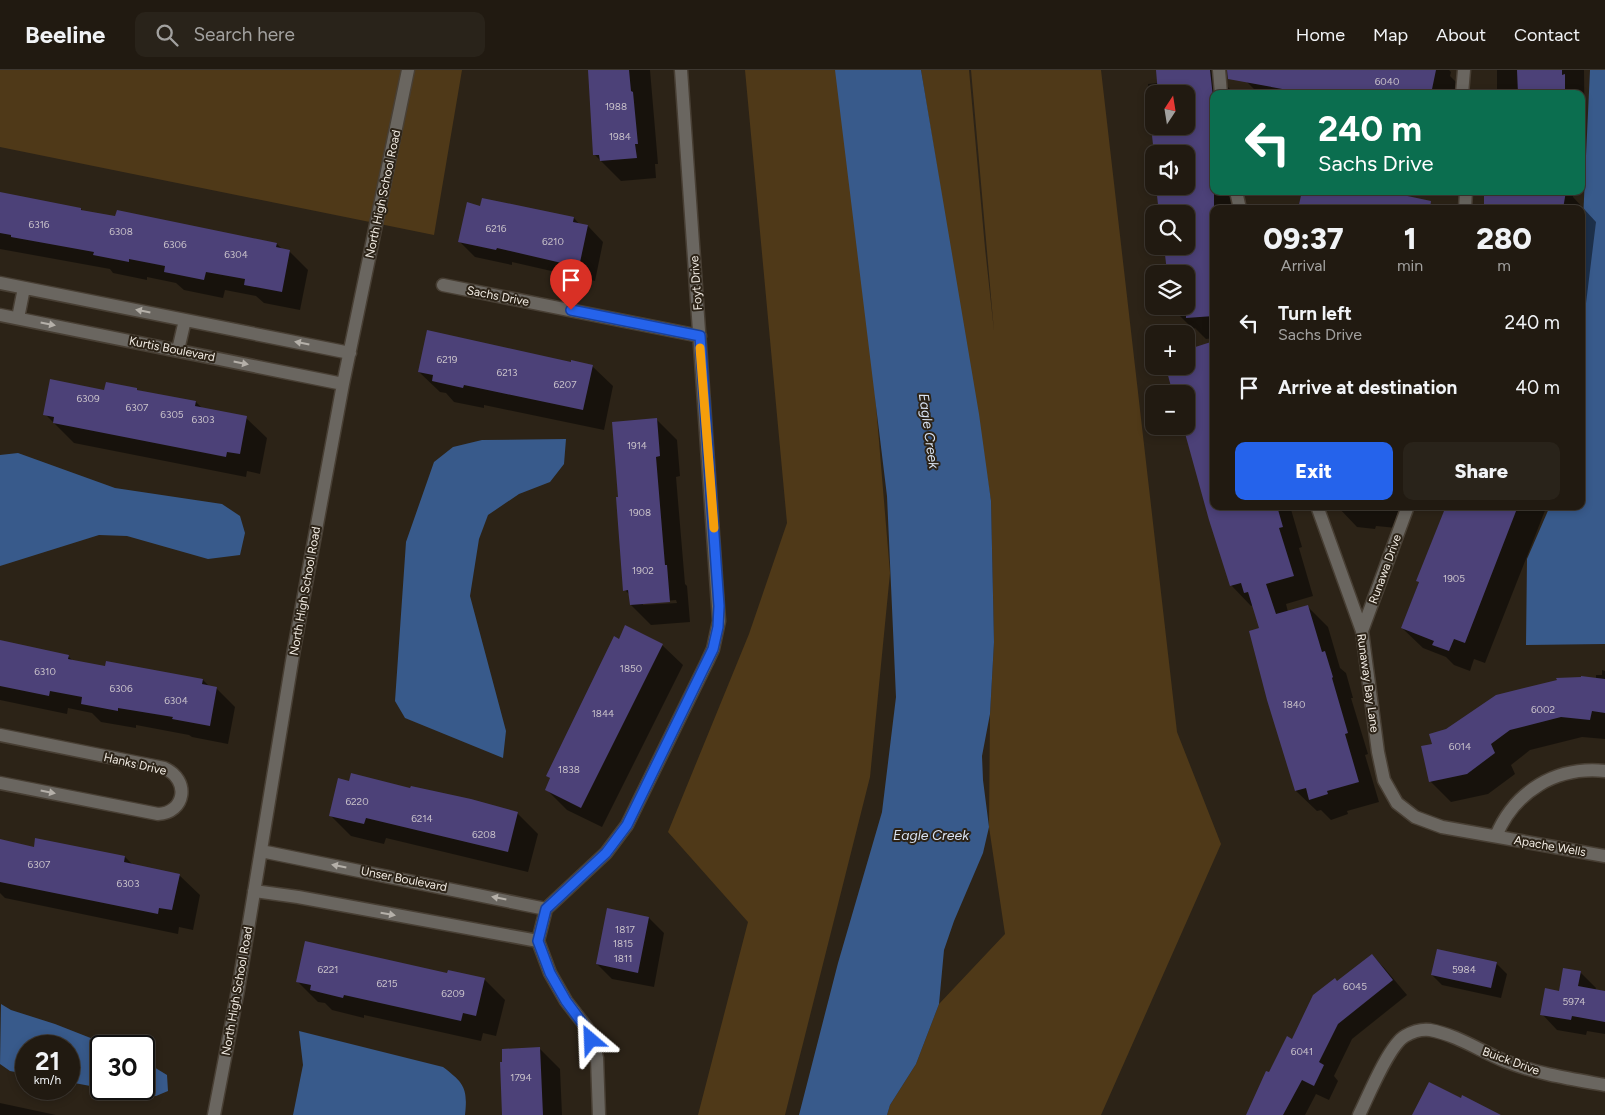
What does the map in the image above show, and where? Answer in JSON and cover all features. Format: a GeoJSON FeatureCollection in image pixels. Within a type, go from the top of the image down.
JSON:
{"type":"FeatureCollection","features":[{"type":"Feature","properties":{"kind":"street","name":"North High School Road"},"geometry":{"type":"LineString","coordinates":[[214,1115],[238,990],[294,649],[350,353],[408,70]]}},
{"type":"Feature","properties":{"kind":"street","name":"Foyt Drive"},"geometry":{"type":"LineString","coordinates":[[546,909],[606,853],[627,825],[707,662],[717,635],[719,606],[681,70]]}},
{"type":"Feature","properties":{"kind":"street"},"geometry":{"type":"LineString","coordinates":[[1219,70],[1221,90]]}},
{"type":"Feature","properties":{"kind":"street"},"geometry":{"type":"LineString","coordinates":[[1462,90],[1464,70]]}},
{"type":"Feature","properties":{"kind":"street"},"geometry":{"type":"LineString","coordinates":[[0,283],[350,353]]}},
{"type":"Feature","properties":{"kind":"street","name":"Sachs Drive"},"geometry":{"type":"LineString","coordinates":[[443,284],[700,336]]}},
{"type":"Feature","properties":{"kind":"street"},"geometry":{"type":"LineString","coordinates":[[18,318],[24,288]]}},
{"type":"Feature","properties":{"kind":"street","name":"Kurtis Boulevard"},"geometry":{"type":"LineString","coordinates":[[0,315],[344,384]]}},
{"type":"Feature","properties":{"kind":"street"},"geometry":{"type":"LineString","coordinates":[[178,350],[185,320]]}},
{"type":"Feature","properties":{"kind":"street","name":"Runaway Bay Lane"},"geometry":{"type":"LineString","coordinates":[[1318,510],[1362,631],[1378,752],[1384,780],[1397,803]]}},
{"type":"Feature","properties":{"kind":"street","name":"Runawa Drive"},"geometry":{"type":"LineString","coordinates":[[1362,631],[1407,510]]}},
{"type":"Feature","properties":{"kind":"street","name":"Hanks Drive"},"geometry":{"type":"LineString","coordinates":[[0,736],[164,768],[172,772],[179,780],[182,792],[178,804],[169,812],[158,814],[0,783]]}},
{"type":"Feature","properties":{"kind":"street","name":"Apache Wells"},"geometry":{"type":"LineString","coordinates":[[1496,836],[1510,810],[1538,785],[1556,776],[1575,771],[1605,771]]}},
{"type":"Feature","properties":{"kind":"street","name":"Apache Wells"},"geometry":{"type":"LineString","coordinates":[[1397,803],[1415,817],[1442,827],[1605,856]]}},
{"type":"Feature","properties":{"kind":"street","name":"Unser Boulevard"},"geometry":{"type":"LineString","coordinates":[[261,851],[546,909]]}},
{"type":"Feature","properties":{"kind":"street"},"geometry":{"type":"LineString","coordinates":[[254,891],[298,897],[538,941]]}},
{"type":"Feature","properties":{"kind":"street"},"geometry":{"type":"LineString","coordinates":[[546,909],[538,941],[550,973],[566,1001],[586,1028],[594,1046],[597,1058],[599,1115]]}},
{"type":"Feature","properties":{"kind":"street","name":"Buick Drive"},"geometry":{"type":"LineString","coordinates":[[1358,1115],[1394,1047],[1405,1036],[1419,1031],[1428,1030],[1444,1034],[1533,1071],[1605,1086]]}},
{"type":"Feature","properties":{"kind":"shaded area"},"geometry":{"type":"Polygon","coordinates":[[[0,70],[462,70],[434,235],[0,147],[0,70]]]}},
{"type":"Feature","properties":{"kind":"shaded area"},"geometry":{"type":"Polygon","coordinates":[[[745,70],[848,70],[890,573],[870,777],[785,1115],[698,1115],[748,922],[668,832],[749,634],[787,523],[745,70]]]}},
{"type":"Feature","properties":{"kind":"shaded area"},"geometry":{"type":"Polygon","coordinates":[[[921,70],[969,70],[994,331],[971,70],[1101,70],[1177,732],[1221,844],[1101,1115],[887,1115],[890,1105],[916,1064],[939,1004],[1005,934],[989,827],[990,714],[994,642],[991,501],[921,70]]]}},
{"type":"Feature","properties":{"kind":"water","name":"Eagle Creek"},"geometry":{"type":"Polygon","coordinates":[[[835,70],[921,70],[979,414],[991,501],[994,642],[990,714],[982,756],[989,827],[983,853],[954,921],[944,950],[939,1004],[916,1064],[890,1105],[887,1115],[799,1115],[838,963],[882,812],[896,697],[887,496],[835,70]]]}},
{"type":"Feature","properties":{"kind":"water"},"geometry":{"type":"Polygon","coordinates":[[[1590,70],[1605,70],[1605,644],[1526,645],[1527,559],[1548,510],[1585,510],[1585,177],[1590,70]]]}},
{"type":"Feature","properties":{"kind":"water"},"geometry":{"type":"Polygon","coordinates":[[[566,439],[564,464],[550,482],[519,494],[488,515],[479,539],[470,596],[506,731],[503,758],[405,718],[395,701],[406,542],[434,462],[453,447],[482,440],[566,439]]]}},
{"type":"Feature","properties":{"kind":"water"},"geometry":{"type":"Polygon","coordinates":[[[18,453],[115,488],[222,504],[240,516],[245,533],[240,555],[208,559],[127,536],[99,535],[0,566],[0,455],[18,453]]]}},
{"type":"Feature","properties":{"kind":"water"},"geometry":{"type":"Polygon","coordinates":[[[1,1004],[11,1010],[90,1038],[90,1086],[80,1084],[80,1035],[15,1035],[15,1072],[10,1071],[0,1064],[1,1004]]]}},
{"type":"Feature","properties":{"kind":"water"},"geometry":{"type":"Polygon","coordinates":[[[299,1031],[443,1067],[456,1077],[463,1087],[466,1098],[465,1115],[293,1115],[303,1065],[299,1031]]]}},
{"type":"Feature","properties":{"kind":"water"},"geometry":{"type":"Polygon","coordinates":[[[155,1068],[167,1075],[168,1091],[156,1096],[155,1068]]]}},
{"type":"Feature","properties":{"kind":"building"},"geometry":{"type":"Polygon","coordinates":[[[588,70],[629,70],[638,144],[635,144],[637,158],[600,161],[599,155],[593,155],[588,70]]]}},
{"type":"Feature","properties":{"kind":"building"},"geometry":{"type":"Polygon","coordinates":[[[1156,70],[1210,70],[1212,90],[1210,90],[1210,195],[1214,195],[1214,205],[1210,205],[1210,316],[1186,318],[1186,315],[1195,315],[1195,265],[1166,265],[1165,255],[1195,255],[1195,205],[1158,205],[1157,195],[1195,195],[1195,145],[1153,145],[1152,135],[1195,135],[1195,85],[1157,85],[1156,70]]]}},
{"type":"Feature","properties":{"kind":"building"},"geometry":{"type":"Polygon","coordinates":[[[1227,70],[1436,70],[1432,90],[1288,90],[1228,79],[1227,70]]]}},
{"type":"Feature","properties":{"kind":"building"},"geometry":{"type":"Polygon","coordinates":[[[1517,70],[1562,70],[1562,75],[1565,74],[1565,90],[1518,90],[1517,70]]]}},
{"type":"Feature","properties":{"kind":"building"},"geometry":{"type":"Polygon","coordinates":[[[0,192],[115,216],[117,210],[277,243],[276,247],[290,250],[282,292],[244,285],[245,279],[206,272],[204,280],[164,272],[165,266],[129,259],[129,262],[93,255],[94,252],[11,237],[11,235],[0,233],[0,192]]]}},
{"type":"Feature","properties":{"kind":"building"},"geometry":{"type":"Polygon","coordinates":[[[1301,195],[1403,195],[1431,201],[1430,205],[1299,205],[1301,195]]]}},
{"type":"Feature","properties":{"kind":"building"},"geometry":{"type":"Polygon","coordinates":[[[1484,195],[1565,195],[1564,205],[1484,204],[1484,195]]]}},
{"type":"Feature","properties":{"kind":"building"},"geometry":{"type":"Polygon","coordinates":[[[482,198],[574,217],[573,222],[588,225],[579,267],[497,248],[496,250],[458,242],[467,202],[480,206],[482,198]]]}},
{"type":"Feature","properties":{"kind":"building"},"geometry":{"type":"Polygon","coordinates":[[[427,330],[571,362],[571,360],[593,365],[583,410],[464,385],[463,388],[432,381],[433,375],[418,372],[427,330]]]}},
{"type":"Feature","properties":{"kind":"building"},"geometry":{"type":"Polygon","coordinates":[[[1210,342],[1210,510],[1278,510],[1283,527],[1279,528],[1294,576],[1266,584],[1276,614],[1308,605],[1322,652],[1325,651],[1333,677],[1348,733],[1345,734],[1359,782],[1327,791],[1328,794],[1309,800],[1306,788],[1295,791],[1267,700],[1249,631],[1259,628],[1248,592],[1244,593],[1241,583],[1230,586],[1185,435],[1195,435],[1195,385],[1171,385],[1168,375],[1195,375],[1195,347],[1210,342]]]}},
{"type":"Feature","properties":{"kind":"building"},"geometry":{"type":"Polygon","coordinates":[[[50,379],[104,390],[106,382],[196,401],[195,406],[247,416],[240,454],[227,452],[226,457],[53,423],[54,417],[43,415],[50,379]]]}},
{"type":"Feature","properties":{"kind":"building"},"geometry":{"type":"Polygon","coordinates":[[[657,418],[660,456],[656,457],[670,602],[630,605],[628,590],[623,591],[612,422],[657,418]]]}},
{"type":"Feature","properties":{"kind":"building"},"geometry":{"type":"Polygon","coordinates":[[[1444,510],[1516,510],[1465,643],[1454,639],[1449,651],[1432,645],[1434,641],[1401,628],[1419,582],[1416,581],[1444,510]]]}},
{"type":"Feature","properties":{"kind":"building"},"geometry":{"type":"Polygon","coordinates":[[[625,625],[663,644],[581,808],[545,790],[550,778],[546,776],[614,636],[619,639],[625,625]]]}},
{"type":"Feature","properties":{"kind":"building"},"geometry":{"type":"Polygon","coordinates":[[[0,640],[69,655],[68,659],[105,666],[106,661],[203,679],[202,684],[217,687],[210,726],[172,719],[173,717],[118,708],[118,711],[81,704],[82,697],[50,691],[49,696],[0,686],[0,640]]]}},
{"type":"Feature","properties":{"kind":"building"},"geometry":{"type":"Polygon","coordinates":[[[1581,676],[1605,679],[1605,713],[1592,711],[1590,720],[1561,717],[1510,730],[1491,744],[1495,753],[1467,774],[1429,782],[1421,746],[1432,744],[1429,734],[1446,729],[1496,695],[1557,680],[1556,678],[1581,676]]]}},
{"type":"Feature","properties":{"kind":"building"},"geometry":{"type":"Polygon","coordinates":[[[351,773],[410,788],[411,786],[471,799],[518,812],[508,852],[366,818],[364,824],[329,816],[338,778],[349,781],[351,773]]]}},
{"type":"Feature","properties":{"kind":"building"},"geometry":{"type":"Polygon","coordinates":[[[35,838],[125,856],[124,862],[180,874],[172,910],[159,908],[158,914],[0,882],[0,839],[34,847],[35,838]]]}},
{"type":"Feature","properties":{"kind":"building"},"geometry":{"type":"Polygon","coordinates":[[[607,908],[649,917],[638,973],[596,964],[607,908]]]}},
{"type":"Feature","properties":{"kind":"building"},"geometry":{"type":"Polygon","coordinates":[[[305,941],[447,973],[448,970],[485,978],[476,1016],[463,1013],[461,1021],[344,995],[343,998],[310,990],[311,985],[296,982],[305,941]]]}},
{"type":"Feature","properties":{"kind":"building"},"geometry":{"type":"Polygon","coordinates":[[[1437,949],[1497,962],[1491,988],[1431,975],[1437,949]]]}},
{"type":"Feature","properties":{"kind":"building"},"geometry":{"type":"Polygon","coordinates":[[[1372,954],[1393,980],[1338,1024],[1319,1062],[1324,1065],[1314,1086],[1302,1080],[1283,1115],[1246,1115],[1266,1071],[1269,1072],[1287,1036],[1292,1039],[1313,995],[1335,978],[1337,981],[1372,954]]]}},
{"type":"Feature","properties":{"kind":"building"},"geometry":{"type":"Polygon","coordinates":[[[1563,968],[1581,971],[1578,986],[1605,991],[1605,1022],[1572,1016],[1571,1020],[1540,1015],[1545,988],[1559,991],[1563,968]]]}},
{"type":"Feature","properties":{"kind":"building"},"geometry":{"type":"Polygon","coordinates":[[[540,1047],[543,1115],[502,1115],[500,1062],[502,1062],[502,1049],[540,1047]]]}},
{"type":"Feature","properties":{"kind":"building"},"geometry":{"type":"Polygon","coordinates":[[[1429,1082],[1461,1098],[1462,1095],[1501,1115],[1412,1115],[1429,1082]]]}},
{"type":"Feature","properties":{"kind":"slow traffic"},"geometry":{"type":"LineString","coordinates":[[700,348],[714,528]]}},
{"type":"Feature","properties":{"kind":"route"},"geometry":{"type":"LineString","coordinates":[[571,310],[700,336],[719,606],[719,621],[713,649],[627,825],[606,853],[546,909],[538,941],[550,973],[566,1001],[580,1017],[591,1040]]}}]}
